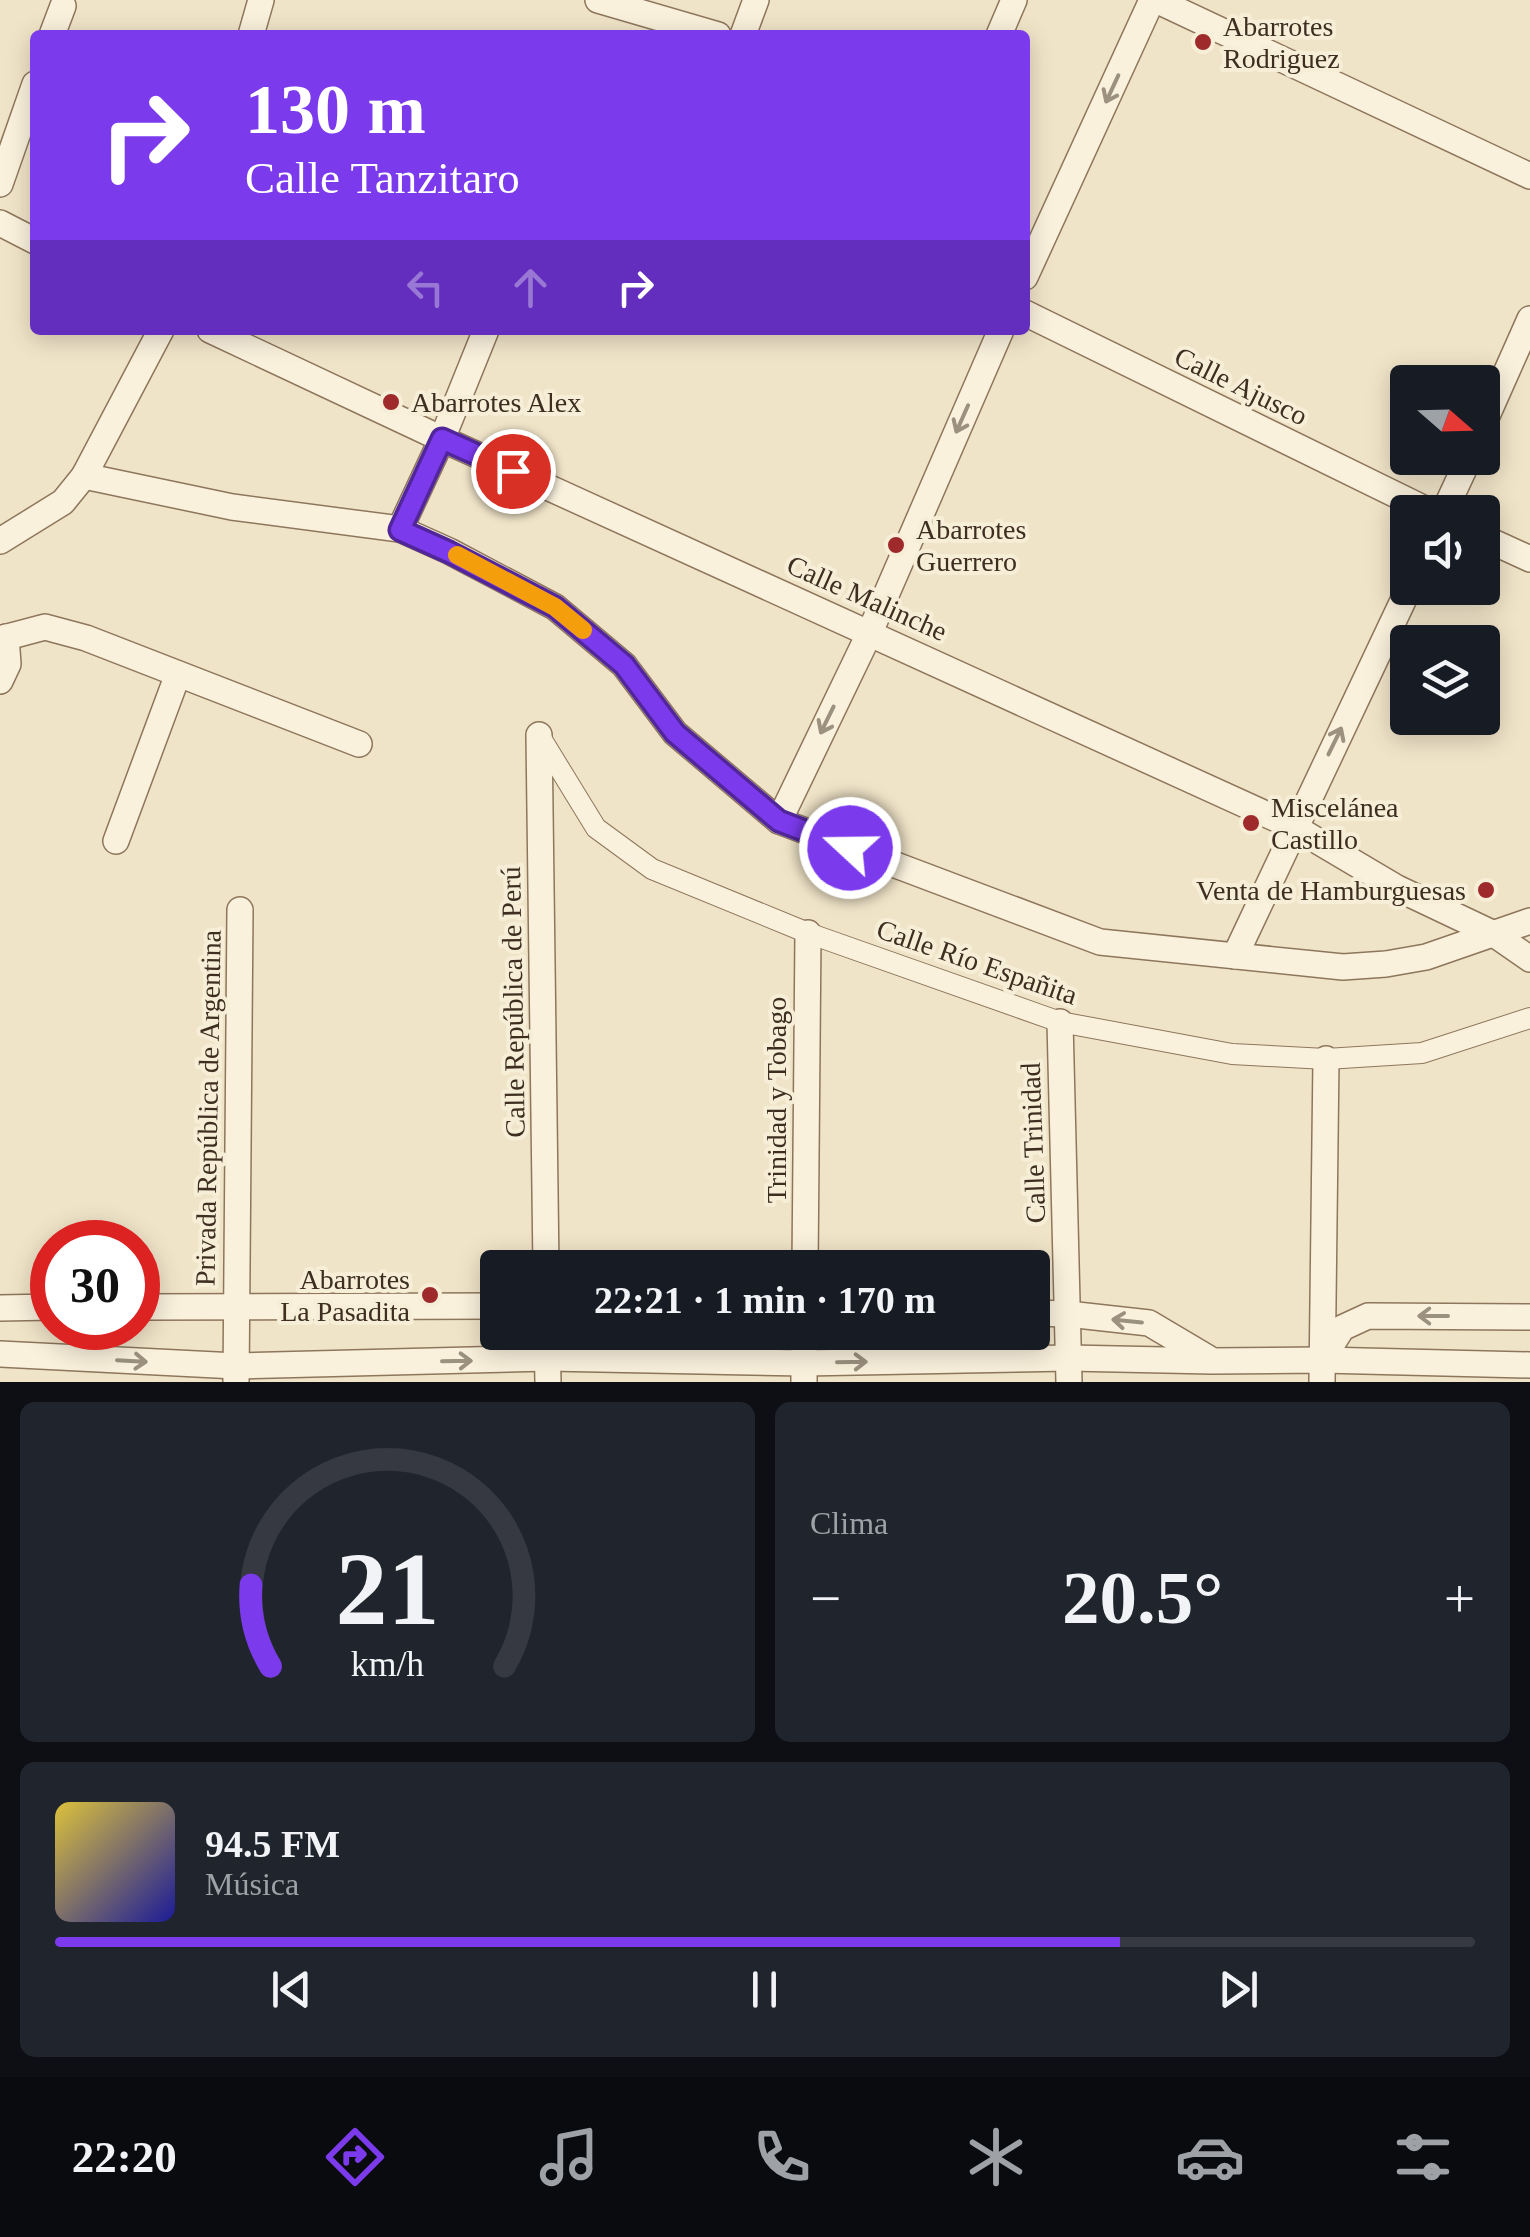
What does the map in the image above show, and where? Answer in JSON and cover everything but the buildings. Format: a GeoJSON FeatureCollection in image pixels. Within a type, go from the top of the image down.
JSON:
{"type":"FeatureCollection","features":[{"type":"Feature","properties":{"kind":"street"},"geometry":{"type":"LineString","coordinates":[[252,30],[261,0]]}},
{"type":"Feature","properties":{"kind":"street"},"geometry":{"type":"LineString","coordinates":[[598,0],[684,29]]}},
{"type":"Feature","properties":{"kind":"street"},"geometry":{"type":"LineString","coordinates":[[745,30],[756,0]]}},
{"type":"Feature","properties":{"kind":"street"},"geometry":{"type":"LineString","coordinates":[[1001,30],[1014,0]]}},
{"type":"Feature","properties":{"kind":"street"},"geometry":{"type":"LineString","coordinates":[[1030,266],[1154,0],[1530,176]]}},
{"type":"Feature","properties":{"kind":"street"},"geometry":{"type":"LineString","coordinates":[[54,30],[62,6]]}},
{"type":"Feature","properties":{"kind":"street"},"geometry":{"type":"LineString","coordinates":[[0,184],[30,98]]}},
{"type":"Feature","properties":{"kind":"street"},"geometry":{"type":"LineString","coordinates":[[0,223],[30,239]]}},
{"type":"Feature","properties":{"kind":"street","name":"Calle Ajusco"},"geometry":{"type":"LineString","coordinates":[[1030,315],[1396,495]]}},
{"type":"Feature","properties":{"kind":"street"},"geometry":{"type":"LineString","coordinates":[[1500,386],[1530,319]]}},
{"type":"Feature","properties":{"kind":"street"},"geometry":{"type":"LineString","coordinates":[[0,541],[63,502],[84,476],[158,335]]}},
{"type":"Feature","properties":{"kind":"street","name":"Calle Malinche"},"geometry":{"type":"LineString","coordinates":[[221,335],[1294,827],[1397,888],[1494,934],[1530,958]]}},
{"type":"Feature","properties":{"kind":"street"},"geometry":{"type":"LineString","coordinates":[[400,530],[484,335]]}},
{"type":"Feature","properties":{"kind":"street"},"geometry":{"type":"LineString","coordinates":[[779,821],[870,632],[999,335]]}},
{"type":"Feature","properties":{"kind":"street"},"geometry":{"type":"LineString","coordinates":[[84,476],[232,507],[400,530],[449,552],[555,607],[624,665],[675,733],[779,821],[1100,942],[1343,967],[1426,957],[1530,920]]}},
{"type":"Feature","properties":{"kind":"street"},"geometry":{"type":"LineString","coordinates":[[1500,545],[1530,559]]}},
{"type":"Feature","properties":{"kind":"street"},"geometry":{"type":"LineString","coordinates":[[1234,956],[1401,605]]}},
{"type":"Feature","properties":{"kind":"street"},"geometry":{"type":"LineString","coordinates":[[0,681],[8,664],[3,638],[45,627],[86,638],[359,744]]}},
{"type":"Feature","properties":{"kind":"street"},"geometry":{"type":"LineString","coordinates":[[116,841],[178,674]]}},
{"type":"Feature","properties":{"kind":"street","name":"Calle Río Españita"},"geometry":{"type":"LineString","coordinates":[[540,735],[596,828],[652,868],[808,933],[1060,1022],[1232,1054],[1326,1059],[1422,1053],[1530,1018]]}},
{"type":"Feature","properties":{"kind":"street","name":"Calle República de Perú"},"geometry":{"type":"LineString","coordinates":[[540,735],[546,1250]]}},
{"type":"Feature","properties":{"kind":"street","name":"Privada República de Argentina"},"geometry":{"type":"LineString","coordinates":[[236,1374],[240,910]]}},
{"type":"Feature","properties":{"kind":"street","name":"Trinidad y Tobago"},"geometry":{"type":"LineString","coordinates":[[805,1250],[808,933]]}},
{"type":"Feature","properties":{"kind":"street","name":"Calle Trinidad"},"geometry":{"type":"LineString","coordinates":[[1060,1022],[1070,1370]]}},
{"type":"Feature","properties":{"kind":"street"},"geometry":{"type":"LineString","coordinates":[[1322,1371],[1326,1059]]}},
{"type":"Feature","properties":{"kind":"street"},"geometry":{"type":"LineString","coordinates":[[160,1307],[480,1306]]}},
{"type":"Feature","properties":{"kind":"street"},"geometry":{"type":"LineString","coordinates":[[0,1308],[30,1307]]}},
{"type":"Feature","properties":{"kind":"street"},"geometry":{"type":"LineString","coordinates":[[1050,1314],[1149,1323],[1212,1361]]}},
{"type":"Feature","properties":{"kind":"street"},"geometry":{"type":"LineString","coordinates":[[1322,1371],[1342,1328],[1368,1316],[1530,1317]]}},
{"type":"Feature","properties":{"kind":"street"},"geometry":{"type":"LineString","coordinates":[[0,1354],[236,1374],[548,1358],[804,1372],[1070,1370],[1212,1361],[1322,1371],[1530,1365]]}},
{"type":"Feature","properties":{"kind":"slow traffic"},"geometry":{"type":"LineString","coordinates":[[457,555],[555,607],[583,630]]}},
{"type":"Feature","properties":{"kind":"place","name":"Abarrotes Rodriguez"},"geometry":{"type":"Point","coordinates":[1203,42]}},
{"type":"Feature","properties":{"kind":"place","name":"Abarrotes Alex"},"geometry":{"type":"Point","coordinates":[391,402]}},
{"type":"Feature","properties":{"kind":"place","name":"Abarrotes Guerrero"},"geometry":{"type":"Point","coordinates":[896,545]}},
{"type":"Feature","properties":{"kind":"place","name":"Miscelánea Castillo"},"geometry":{"type":"Point","coordinates":[1251,823]}},
{"type":"Feature","properties":{"kind":"place","name":"Venta de Hamburguesas"},"geometry":{"type":"Point","coordinates":[1486,890]}},
{"type":"Feature","properties":{"kind":"place","name":"Abarrotes La Pasadita"},"geometry":{"type":"Point","coordinates":[430,1295]}},
{"type":"Feature","properties":{"kind":"route"},"geometry":{"type":"LineString","coordinates":[[513,471],[442,439],[400,530],[555,607],[624,665],[675,733],[779,821],[850,848]]}}]}
